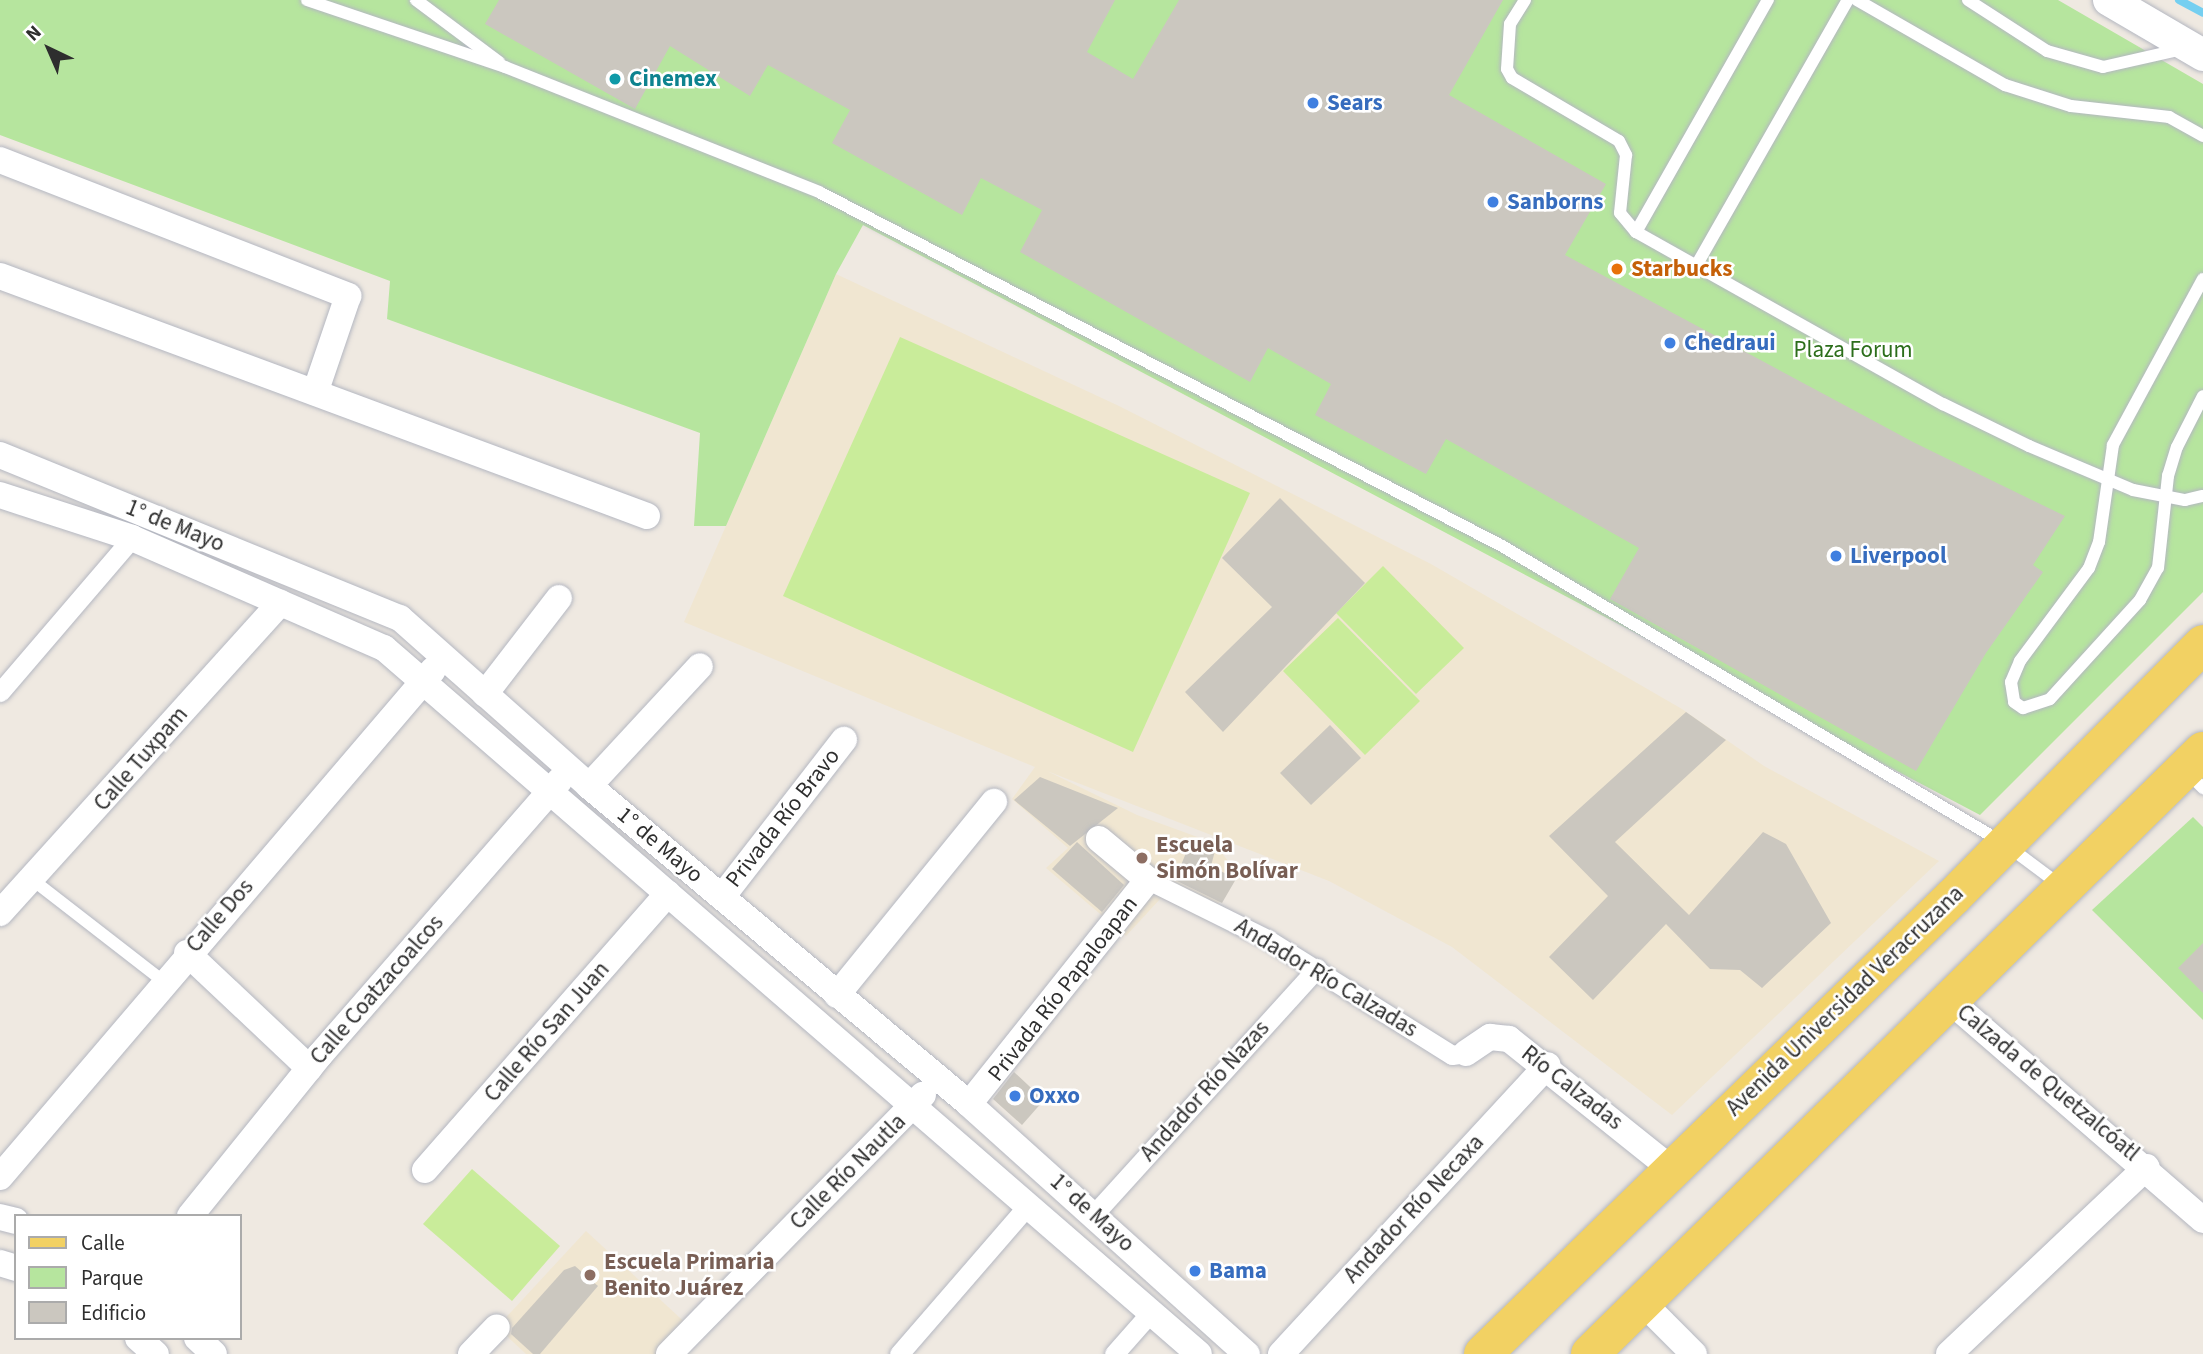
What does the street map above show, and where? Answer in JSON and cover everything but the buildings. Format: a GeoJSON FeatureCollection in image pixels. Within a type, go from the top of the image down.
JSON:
{"type":"FeatureCollection","features":[{"type":"Feature","properties":{"kind":"main road","name":"Avenida Universidad Veracruzana"},"geometry":{"type":"LineString","coordinates":[[1483,1354],[2005,844],[2203,644]]}},
{"type":"Feature","properties":{"kind":"main road"},"geometry":{"type":"LineString","coordinates":[[1590,1354],[2062,887],[2197,769]]}},
{"type":"Feature","properties":{"kind":"main road"},"geometry":{"type":"LineString","coordinates":[[1516,1354],[1629,1239],[1649,1214],[1671,1169]]}},
{"type":"Feature","properties":{"kind":"street"},"geometry":{"type":"LineString","coordinates":[[2109,0],[2197,51]]}},
{"type":"Feature","properties":{"kind":"street"},"geometry":{"type":"LineString","coordinates":[[0,160],[348,296],[315,393]]}},
{"type":"Feature","properties":{"kind":"street"},"geometry":{"type":"LineString","coordinates":[[0,276],[647,516]]}},
{"type":"Feature","properties":{"kind":"street","name":"1° de Mayo"},"geometry":{"type":"LineString","coordinates":[[0,454],[400,618],[580,777],[969,1104],[1094,1213],[1247,1354]]}},
{"type":"Feature","properties":{"kind":"street","name":"1° de Mayo"},"geometry":{"type":"LineString","coordinates":[[0,495],[132,538],[384,648],[1199,1354]]}},
{"type":"Feature","properties":{"kind":"street"},"geometry":{"type":"LineString","coordinates":[[0,692],[132,538]]}},
{"type":"Feature","properties":{"kind":"street"},"geometry":{"type":"LineString","coordinates":[[485,694],[559,598]]}},
{"type":"Feature","properties":{"kind":"street","name":"Calle Tuxpam"},"geometry":{"type":"LineString","coordinates":[[0,913],[34,881],[280,603]]}},
{"type":"Feature","properties":{"kind":"street","name":"Calle Dos"},"geometry":{"type":"LineString","coordinates":[[0,1177],[163,981],[443,658]]}},
{"type":"Feature","properties":{"kind":"street","name":"Calle Coatzacoalcos"},"geometry":{"type":"LineString","coordinates":[[192,1214],[309,1068],[550,792],[580,777],[701,666]]}},
{"type":"Feature","properties":{"kind":"street","name":"Privada Río Bravo"},"geometry":{"type":"LineString","coordinates":[[722,897],[844,740]]}},
{"type":"Feature","properties":{"kind":"street"},"geometry":{"type":"LineString","coordinates":[[838,995],[995,802]]}},
{"type":"Feature","properties":{"kind":"street"},"geometry":{"type":"LineString","coordinates":[[1099,839],[1145,875]]}},
{"type":"Feature","properties":{"kind":"street","name":"Andador Río Calzadas"},"geometry":{"type":"LineString","coordinates":[[1145,875],[1317,968],[1452,1055],[1465,1053]]}},
{"type":"Feature","properties":{"kind":"street","name":"Privada Río Papaloapan"},"geometry":{"type":"LineString","coordinates":[[969,1104],[1145,875]]}},
{"type":"Feature","properties":{"kind":"street","name":"Calle Río San Juan"},"geometry":{"type":"LineString","coordinates":[[425,1170],[668,893]]}},
{"type":"Feature","properties":{"kind":"street"},"geometry":{"type":"LineString","coordinates":[[187,953],[309,1068]]}},
{"type":"Feature","properties":{"kind":"street","name":"Andador Río Nazas"},"geometry":{"type":"LineString","coordinates":[[1094,1213],[1317,968]]}},
{"type":"Feature","properties":{"kind":"street","name":"Calzada de Quetzalcóatl"},"geometry":{"type":"LineString","coordinates":[[1949,1000],[2147,1167],[2203,1220]]}},
{"type":"Feature","properties":{"kind":"street","name":"Río Calzadas"},"geometry":{"type":"LineString","coordinates":[[1465,1053],[1500,1037],[1548,1065],[1671,1169]]}},
{"type":"Feature","properties":{"kind":"street","name":"Andador Río Necaxa"},"geometry":{"type":"LineString","coordinates":[[1281,1354],[1548,1065]]}},
{"type":"Feature","properties":{"kind":"street","name":"Calle Río Nautla"},"geometry":{"type":"LineString","coordinates":[[669,1354],[938,1079]]}},
{"type":"Feature","properties":{"kind":"street","name":"Calzada de Quetzalcóatl"},"geometry":{"type":"LineString","coordinates":[[1958,1351],[2147,1167]]}},
{"type":"Feature","properties":{"kind":"street"},"geometry":{"type":"LineString","coordinates":[[899,1354],[1027,1206]]}},
{"type":"Feature","properties":{"kind":"street"},"geometry":{"type":"LineString","coordinates":[[1643,1303],[1694,1354]]}},
{"type":"Feature","properties":{"kind":"street"},"geometry":{"type":"LineString","coordinates":[[1114,1354],[1152,1312]]}},
{"type":"Feature","properties":{"kind":"street"},"geometry":{"type":"LineString","coordinates":[[471,1354],[497,1327]]}},
{"type":"Feature","properties":{"kind":"street"},"geometry":{"type":"LineString","coordinates":[[199,1340],[214,1354]]}},
{"type":"Feature","properties":{"kind":"lane"},"geometry":{"type":"LineString","coordinates":[[307,0],[505,67],[819,192],[1502,547],[2005,844],[2062,887]]}},
{"type":"Feature","properties":{"kind":"lane"},"geometry":{"type":"LineString","coordinates":[[416,0],[505,67]]}},
{"type":"Feature","properties":{"kind":"lane"},"geometry":{"type":"LineString","coordinates":[[1525,0],[1510,24],[1507,69],[1512,78],[1619,141],[1626,155],[1620,213],[1636,232],[1943,404],[2104,480],[2165,498],[2203,496]]}},
{"type":"Feature","properties":{"kind":"lane"},"geometry":{"type":"LineString","coordinates":[[1636,232],[1768,0]]}},
{"type":"Feature","properties":{"kind":"lane"},"geometry":{"type":"LineString","coordinates":[[1696,267],[1848,0]]}},
{"type":"Feature","properties":{"kind":"lane"},"geometry":{"type":"LineString","coordinates":[[1857,0],[2005,85],[2071,106],[2169,117],[2203,136]]}},
{"type":"Feature","properties":{"kind":"lane"},"geometry":{"type":"LineString","coordinates":[[1968,0],[2047,51],[2103,67],[2197,51]]}},
{"type":"Feature","properties":{"kind":"lane"},"geometry":{"type":"LineString","coordinates":[[2203,279],[2131,409],[2104,480],[2099,542],[2089,568],[2020,661],[2011,682],[2014,702],[2023,708],[2050,699],[2140,600],[2158,568],[2165,498],[2177,447],[2203,396]]}},
{"type":"Feature","properties":{"kind":"lane"},"geometry":{"type":"LineString","coordinates":[[34,881],[163,981]]}},
{"type":"Feature","properties":{"kind":"shaded area"},"geometry":{"type":"Polygon","coordinates":[[[836,274],[1119,406],[1431,564],[1682,709],[1764,766],[1939,861],[1672,1115],[1452,947],[1329,881],[1047,771],[1137,815],[1214,843],[1236,871],[1209,922],[1161,898],[1126,936],[1046,868],[1068,848],[1012,799],[1035,767],[684,622],[836,274]]]}},
{"type":"Feature","properties":{"kind":"shaded area","name":"Escuela Primaria Benito Juárez"},"geometry":{"type":"Polygon","coordinates":[[[586,1231],[692,1329],[669,1354],[526,1354],[497,1327],[586,1231]]]}},
{"type":"Feature","properties":{"kind":"green space","name":"Plaza Forum"},"geometry":{"type":"Polygon","coordinates":[[[0,0],[2058,0],[2203,84],[2203,592],[1980,815],[863,225],[836,274],[726,526],[694,526],[700,433],[387,319],[390,281],[0,135],[0,0]]]}},
{"type":"Feature","properties":{"kind":"green space"},"geometry":{"type":"Polygon","coordinates":[[[900,337],[1250,493],[1133,752],[783,596],[900,337]]]}},
{"type":"Feature","properties":{"kind":"green space"},"geometry":{"type":"Polygon","coordinates":[[[1383,566],[1464,648],[1416,694],[1336,613],[1383,566]]]}},
{"type":"Feature","properties":{"kind":"green space"},"geometry":{"type":"Polygon","coordinates":[[[1338,618],[1420,701],[1365,755],[1283,671],[1338,618]]]}},
{"type":"Feature","properties":{"kind":"green space"},"geometry":{"type":"Polygon","coordinates":[[[2193,817],[2203,827],[2203,1020],[2092,910],[2193,817]]]}},
{"type":"Feature","properties":{"kind":"green space"},"geometry":{"type":"Polygon","coordinates":[[[472,1169],[560,1246],[512,1301],[423,1224],[472,1169]]]}},
{"type":"Feature","properties":{"kind":"waterway"},"geometry":{"type":"LineString","coordinates":[[2179,0],[2203,13]]}},
{"type":"Feature","properties":{"kind":"place","name":"Cinemex"},"geometry":{"type":"Point","coordinates":[615,79]}},
{"type":"Feature","properties":{"kind":"place","name":"Sears"},"geometry":{"type":"Point","coordinates":[1313,103]}},
{"type":"Feature","properties":{"kind":"place","name":"Sanborns"},"geometry":{"type":"Point","coordinates":[1493,202]}},
{"type":"Feature","properties":{"kind":"place","name":"Starbucks"},"geometry":{"type":"Point","coordinates":[1617,269]}},
{"type":"Feature","properties":{"kind":"place","name":"Chedraui"},"geometry":{"type":"Point","coordinates":[1670,343]}},
{"type":"Feature","properties":{"kind":"place","name":"Liverpool"},"geometry":{"type":"Point","coordinates":[1836,556]}},
{"type":"Feature","properties":{"kind":"place","name":"Escuela Simón Bolívar"},"geometry":{"type":"Point","coordinates":[1142,858]}},
{"type":"Feature","properties":{"kind":"place","name":"Oxxo"},"geometry":{"type":"Point","coordinates":[1015,1096]}},
{"type":"Feature","properties":{"kind":"place","name":"Bama"},"geometry":{"type":"Point","coordinates":[1195,1271]}},
{"type":"Feature","properties":{"kind":"place","name":"Escuela Primaria Benito Juárez"},"geometry":{"type":"Point","coordinates":[590,1275]}}]}
